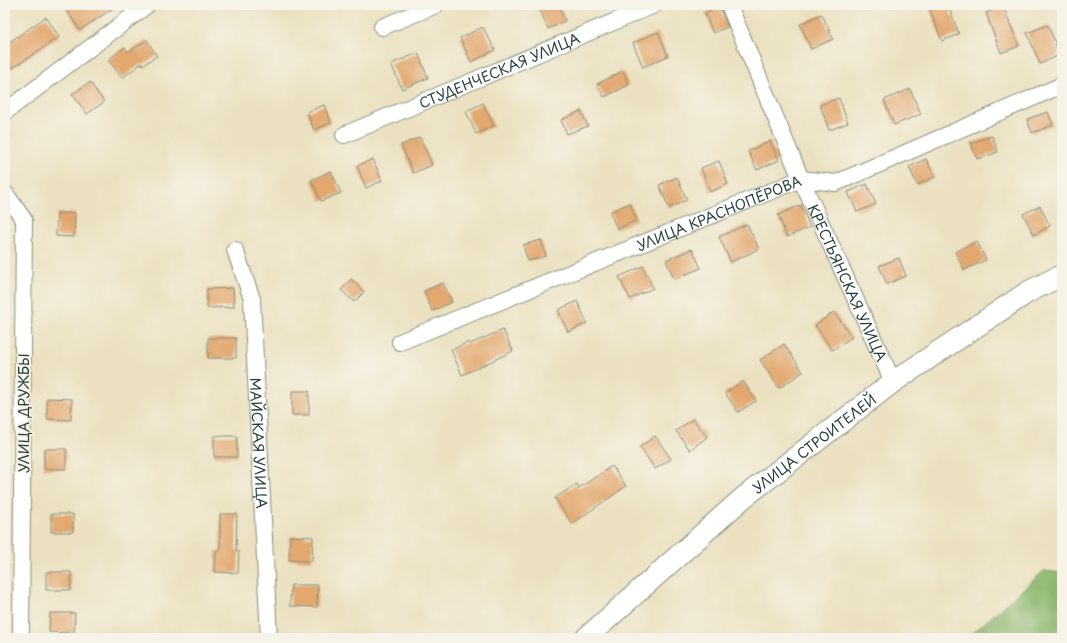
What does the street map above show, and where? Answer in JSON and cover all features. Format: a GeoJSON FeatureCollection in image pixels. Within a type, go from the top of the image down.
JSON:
{"type":"FeatureCollection","features":[{"type":"Feature","properties":{"kind":"street"},"geometry":{"type":"LineString","coordinates":[[5,112],[147,5]]}},
{"type":"Feature","properties":{"kind":"street"},"geometry":{"type":"LineString","coordinates":[[382,26],[436,5]]}},
{"type":"Feature","properties":{"kind":"street","name":"СТУДЕНЧЕСКАЯ УЛИЦА"},"geometry":{"type":"LineString","coordinates":[[344,135],[654,5]]}},
{"type":"Feature","properties":{"kind":"street","name":"КРЕСТЬЯНСКАЯ УЛИЦА"},"geometry":{"type":"LineString","coordinates":[[729,5],[801,179],[893,382]]}},
{"type":"Feature","properties":{"kind":"street","name":"УЛИЦА КРАСНОПЁРОВА"},"geometry":{"type":"LineString","coordinates":[[400,342],[801,179],[836,183],[1060,86]]}},
{"type":"Feature","properties":{"kind":"street","name":"УЛИЦА ДРУЖБЫ"},"geometry":{"type":"LineString","coordinates":[[5,193],[24,220],[21,638]]}},
{"type":"Feature","properties":{"kind":"street","name":"МАЙСКАЯ УЛИЦА"},"geometry":{"type":"LineString","coordinates":[[235,250],[252,299],[269,638]]}},
{"type":"Feature","properties":{"kind":"street","name":"УЛИЦА СТРОИТЕЛЕЙ"},"geometry":{"type":"LineString","coordinates":[[586,638],[743,498],[893,382],[1028,292],[1062,275]]}},
{"type":"Feature","properties":{"kind":"green space"},"geometry":{"type":"Polygon","coordinates":[[[1044,571],[1062,573],[1062,638],[967,638],[1044,571]]]}},
{"type":"Feature","properties":{"kind":"building"},"geometry":{"type":"Polygon","coordinates":[[[63,5],[118,5],[80,30],[63,5]]]}},
{"type":"Feature","properties":{"kind":"building"},"geometry":{"type":"Polygon","coordinates":[[[538,5],[559,5],[565,21],[548,29],[538,5]]]}},
{"type":"Feature","properties":{"kind":"building"},"geometry":{"type":"Polygon","coordinates":[[[928,5],[948,5],[959,34],[942,41],[928,5]]]}},
{"type":"Feature","properties":{"kind":"building"},"geometry":{"type":"Polygon","coordinates":[[[719,6],[728,27],[713,33],[705,13],[719,6]]]}},
{"type":"Feature","properties":{"kind":"building"},"geometry":{"type":"Polygon","coordinates":[[[1003,6],[1019,46],[1001,53],[986,13],[1003,6]]]}},
{"type":"Feature","properties":{"kind":"building"},"geometry":{"type":"Polygon","coordinates":[[[822,14],[833,39],[811,49],[800,24],[822,14]]]}},
{"type":"Feature","properties":{"kind":"building"},"geometry":{"type":"Polygon","coordinates":[[[46,17],[59,37],[5,73],[5,45],[46,17]]]}},
{"type":"Feature","properties":{"kind":"building"},"geometry":{"type":"Polygon","coordinates":[[[1048,25],[1060,55],[1040,64],[1027,33],[1048,25]]]}},
{"type":"Feature","properties":{"kind":"building"},"geometry":{"type":"Polygon","coordinates":[[[483,27],[495,50],[471,62],[460,38],[483,27]]]}},
{"type":"Feature","properties":{"kind":"building"},"geometry":{"type":"Polygon","coordinates":[[[658,32],[668,56],[643,67],[633,43],[658,32]]]}},
{"type":"Feature","properties":{"kind":"building"},"geometry":{"type":"Polygon","coordinates":[[[147,40],[157,56],[143,65],[142,63],[122,78],[108,60],[125,47],[128,52],[147,40]]]}},
{"type":"Feature","properties":{"kind":"building"},"geometry":{"type":"Polygon","coordinates":[[[418,53],[428,78],[402,89],[391,64],[418,53]]]}},
{"type":"Feature","properties":{"kind":"building"},"geometry":{"type":"Polygon","coordinates":[[[623,71],[629,85],[604,97],[597,84],[623,71]]]}},
{"type":"Feature","properties":{"kind":"building"},"geometry":{"type":"Polygon","coordinates":[[[90,82],[104,102],[87,114],[72,94],[90,82]]]}},
{"type":"Feature","properties":{"kind":"building"},"geometry":{"type":"Polygon","coordinates":[[[910,89],[921,114],[894,125],[884,100],[910,89]]]}},
{"type":"Feature","properties":{"kind":"building"},"geometry":{"type":"Polygon","coordinates":[[[839,98],[848,123],[829,130],[820,105],[839,98]]]}},
{"type":"Feature","properties":{"kind":"building"},"geometry":{"type":"Polygon","coordinates":[[[483,103],[494,126],[476,134],[466,111],[483,103]]]}},
{"type":"Feature","properties":{"kind":"building"},"geometry":{"type":"Polygon","coordinates":[[[324,105],[331,123],[314,130],[307,112],[324,105]]]}},
{"type":"Feature","properties":{"kind":"building"},"geometry":{"type":"Polygon","coordinates":[[[581,111],[588,126],[567,134],[561,120],[581,111]]]}},
{"type":"Feature","properties":{"kind":"building"},"geometry":{"type":"Polygon","coordinates":[[[1048,112],[1053,125],[1032,133],[1027,119],[1048,112]]]}},
{"type":"Feature","properties":{"kind":"building"},"geometry":{"type":"Polygon","coordinates":[[[992,136],[998,152],[977,159],[971,143],[992,136]]]}},
{"type":"Feature","properties":{"kind":"building"},"geometry":{"type":"Polygon","coordinates":[[[420,137],[432,165],[413,173],[401,145],[420,137]]]}},
{"type":"Feature","properties":{"kind":"building"},"geometry":{"type":"Polygon","coordinates":[[[770,141],[779,160],[757,170],[748,151],[770,141]]]}},
{"type":"Feature","properties":{"kind":"building"},"geometry":{"type":"Polygon","coordinates":[[[373,159],[382,181],[366,188],[357,166],[373,159]]]}},
{"type":"Feature","properties":{"kind":"building"},"geometry":{"type":"Polygon","coordinates":[[[926,159],[935,177],[917,185],[909,167],[926,159]]]}},
{"type":"Feature","properties":{"kind":"building"},"geometry":{"type":"Polygon","coordinates":[[[719,161],[728,184],[710,192],[701,168],[719,161]]]}},
{"type":"Feature","properties":{"kind":"building"},"geometry":{"type":"Polygon","coordinates":[[[331,171],[341,193],[321,201],[311,180],[331,171]]]}},
{"type":"Feature","properties":{"kind":"building"},"geometry":{"type":"Polygon","coordinates":[[[677,177],[687,200],[669,208],[659,185],[677,177]]]}},
{"type":"Feature","properties":{"kind":"building"},"geometry":{"type":"Polygon","coordinates":[[[867,184],[876,204],[857,212],[848,192],[867,184]]]}},
{"type":"Feature","properties":{"kind":"building"},"geometry":{"type":"Polygon","coordinates":[[[630,203],[637,220],[617,229],[610,212],[630,203]]]}},
{"type":"Feature","properties":{"kind":"building"},"geometry":{"type":"Polygon","coordinates":[[[801,205],[810,227],[787,237],[778,215],[801,205]]]}},
{"type":"Feature","properties":{"kind":"building"},"geometry":{"type":"Polygon","coordinates":[[[1040,206],[1050,226],[1034,235],[1023,214],[1040,206]]]}},
{"type":"Feature","properties":{"kind":"building"},"geometry":{"type":"Polygon","coordinates":[[[57,213],[75,213],[74,237],[56,236],[57,213]]]}},
{"type":"Feature","properties":{"kind":"building"},"geometry":{"type":"Polygon","coordinates":[[[747,224],[759,249],[731,262],[719,237],[747,224]]]}},
{"type":"Feature","properties":{"kind":"building"},"geometry":{"type":"Polygon","coordinates":[[[541,240],[546,256],[528,261],[523,245],[541,240]]]}},
{"type":"Feature","properties":{"kind":"building"},"geometry":{"type":"Polygon","coordinates":[[[977,241],[986,260],[964,270],[955,252],[977,241]]]}},
{"type":"Feature","properties":{"kind":"building"},"geometry":{"type":"Polygon","coordinates":[[[692,249],[701,268],[674,279],[666,260],[692,249]]]}},
{"type":"Feature","properties":{"kind":"building"},"geometry":{"type":"Polygon","coordinates":[[[899,258],[906,276],[887,284],[879,266],[899,258]]]}},
{"type":"Feature","properties":{"kind":"building"},"geometry":{"type":"Polygon","coordinates":[[[643,266],[653,288],[630,299],[619,277],[643,266]]]}},
{"type":"Feature","properties":{"kind":"building"},"geometry":{"type":"Polygon","coordinates":[[[351,279],[364,292],[354,302],[341,290],[351,279]]]}},
{"type":"Feature","properties":{"kind":"building"},"geometry":{"type":"Polygon","coordinates":[[[443,283],[452,302],[432,311],[424,291],[443,283]]]}},
{"type":"Feature","properties":{"kind":"building"},"geometry":{"type":"Polygon","coordinates":[[[233,288],[234,307],[207,308],[207,289],[233,288]]]}},
{"type":"Feature","properties":{"kind":"building"},"geometry":{"type":"Polygon","coordinates":[[[577,301],[587,323],[568,332],[558,310],[577,301]]]}},
{"type":"Feature","properties":{"kind":"building"},"geometry":{"type":"Polygon","coordinates":[[[834,312],[852,337],[832,350],[815,325],[834,312]]]}},
{"type":"Feature","properties":{"kind":"building"},"geometry":{"type":"Polygon","coordinates":[[[503,330],[513,351],[462,375],[451,350],[469,342],[470,344],[503,330]]]}},
{"type":"Feature","properties":{"kind":"building"},"geometry":{"type":"Polygon","coordinates":[[[208,338],[236,338],[236,358],[208,358],[208,338]]]}},
{"type":"Feature","properties":{"kind":"building"},"geometry":{"type":"Polygon","coordinates":[[[784,344],[803,372],[779,388],[760,360],[784,344]]]}},
{"type":"Feature","properties":{"kind":"building"},"geometry":{"type":"Polygon","coordinates":[[[743,381],[756,401],[738,412],[725,393],[743,381]]]}},
{"type":"Feature","properties":{"kind":"building"},"geometry":{"type":"Polygon","coordinates":[[[292,391],[309,391],[309,415],[292,415],[292,391]]]}},
{"type":"Feature","properties":{"kind":"building"},"geometry":{"type":"Polygon","coordinates":[[[47,398],[72,399],[71,420],[47,419],[47,398]]]}},
{"type":"Feature","properties":{"kind":"building"},"geometry":{"type":"Polygon","coordinates":[[[693,419],[707,437],[690,450],[676,431],[693,419]]]}},
{"type":"Feature","properties":{"kind":"building"},"geometry":{"type":"Polygon","coordinates":[[[214,436],[237,436],[237,457],[214,457],[214,436]]]}},
{"type":"Feature","properties":{"kind":"building"},"geometry":{"type":"Polygon","coordinates":[[[655,436],[671,459],[655,469],[640,447],[655,436]]]}},
{"type":"Feature","properties":{"kind":"building"},"geometry":{"type":"Polygon","coordinates":[[[44,449],[66,449],[66,469],[44,469],[44,449]]]}},
{"type":"Feature","properties":{"kind":"building"},"geometry":{"type":"Polygon","coordinates":[[[612,466],[626,486],[572,524],[555,498],[577,484],[579,488],[612,466]]]}},
{"type":"Feature","properties":{"kind":"building"},"geometry":{"type":"Polygon","coordinates":[[[51,514],[73,514],[73,532],[51,532],[51,514]]]}},
{"type":"Feature","properties":{"kind":"building"},"geometry":{"type":"Polygon","coordinates":[[[220,514],[237,514],[236,551],[239,551],[238,573],[215,572],[216,551],[220,551],[220,514]]]}},
{"type":"Feature","properties":{"kind":"building"},"geometry":{"type":"Polygon","coordinates":[[[290,536],[313,537],[312,561],[289,560],[290,536]]]}},
{"type":"Feature","properties":{"kind":"building"},"geometry":{"type":"Polygon","coordinates":[[[46,572],[71,572],[71,590],[46,590],[46,572]]]}},
{"type":"Feature","properties":{"kind":"building"},"geometry":{"type":"Polygon","coordinates":[[[291,585],[318,585],[317,607],[290,606],[291,585]]]}},
{"type":"Feature","properties":{"kind":"building"},"geometry":{"type":"Polygon","coordinates":[[[50,613],[75,613],[74,633],[49,632],[50,613]]]}}]}
